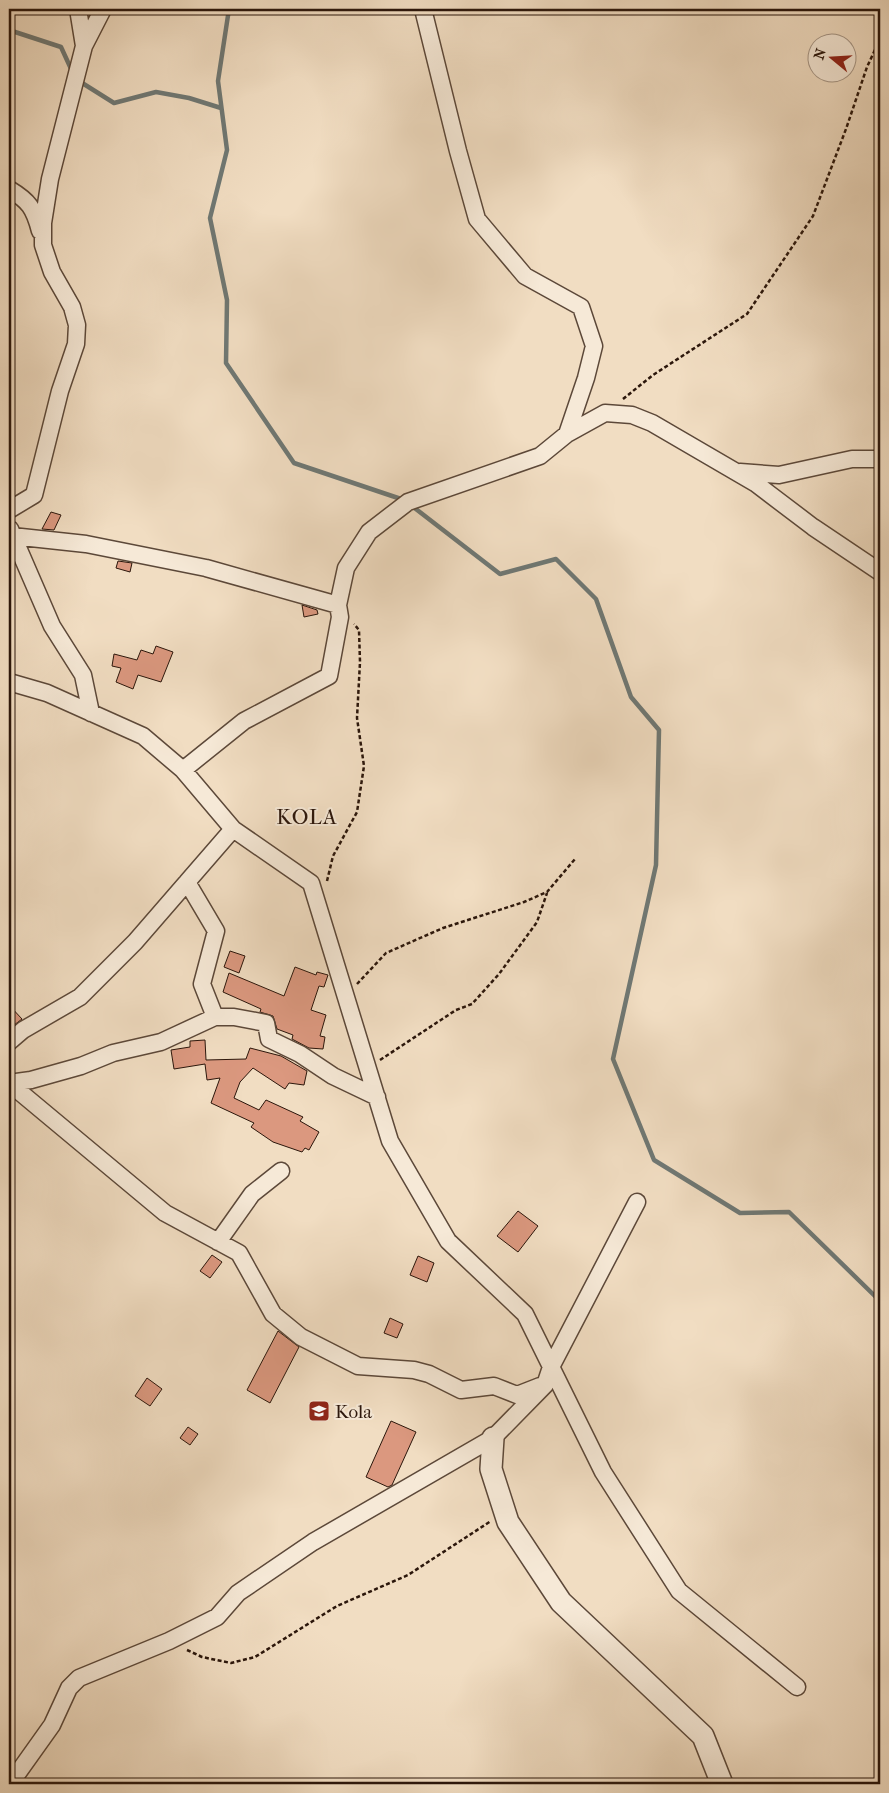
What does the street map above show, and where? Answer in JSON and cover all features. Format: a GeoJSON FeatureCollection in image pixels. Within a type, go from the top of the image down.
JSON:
{"type":"FeatureCollection","features":[{"type":"Feature","properties":{"kind":"street"},"geometry":{"type":"LineString","coordinates":[[78,9],[84,46]]}},
{"type":"Feature","properties":{"kind":"street"},"geometry":{"type":"LineString","coordinates":[[43,245],[43,223],[50,179],[84,46],[103,9]]}},
{"type":"Feature","properties":{"kind":"street"},"geometry":{"type":"LineString","coordinates":[[423,9],[477,219],[525,276],[581,307],[594,346],[586,378],[567,434]]}},
{"type":"Feature","properties":{"kind":"street"},"geometry":{"type":"LineString","coordinates":[[9,189],[24,198],[35,213],[52,272],[72,307],[77,325],[76,344],[60,391],[34,495],[9,510]]}},
{"type":"Feature","properties":{"kind":"street"},"geometry":{"type":"LineString","coordinates":[[183,770],[244,721],[329,676],[340,617],[338,604],[346,568],[369,532],[408,502],[540,456],[567,434],[605,413],[632,415],[652,423],[756,484],[813,527],[880,572]]}},
{"type":"Feature","properties":{"kind":"street"},"geometry":{"type":"LineString","coordinates":[[735,472],[779,476],[852,459],[880,459]]}},
{"type":"Feature","properties":{"kind":"street"},"geometry":{"type":"LineString","coordinates":[[10,532],[86,544],[206,568],[338,604]]}},
{"type":"Feature","properties":{"kind":"street"},"geometry":{"type":"LineString","coordinates":[[10,532],[52,626],[83,675],[91,713]]}},
{"type":"Feature","properties":{"kind":"street"},"geometry":{"type":"LineString","coordinates":[[9,682],[47,693],[144,736],[183,770],[233,829],[311,883],[390,1141],[448,1241],[525,1314],[603,1472],[679,1591],[797,1687]]}},
{"type":"Feature","properties":{"kind":"street"},"geometry":{"type":"LineString","coordinates":[[9,1042],[23,1030],[80,997],[135,942],[233,829]]}},
{"type":"Feature","properties":{"kind":"street"},"geometry":{"type":"LineString","coordinates":[[187,882],[216,931],[202,984],[215,1017]]}},
{"type":"Feature","properties":{"kind":"street"},"geometry":{"type":"LineString","coordinates":[[9,1083],[31,1080],[82,1066],[113,1053],[161,1042],[215,1017],[234,1017],[266,1024],[269,1039],[300,1054],[333,1076],[377,1097]]}},
{"type":"Feature","properties":{"kind":"street"},"geometry":{"type":"LineString","coordinates":[[9,1083],[165,1213],[238,1254],[273,1314],[301,1337],[358,1366],[414,1370],[429,1374],[461,1390],[494,1386],[517,1395],[545,1384]]}},
{"type":"Feature","properties":{"kind":"street"},"geometry":{"type":"LineString","coordinates":[[218,1242],[252,1194],[281,1171]]}},
{"type":"Feature","properties":{"kind":"street"},"geometry":{"type":"LineString","coordinates":[[10,1784],[52,1725],[69,1688],[79,1678],[170,1641],[217,1617],[238,1593],[313,1542],[493,1438],[545,1384],[551,1367],[637,1202]]}},
{"type":"Feature","properties":{"kind":"street"},"geometry":{"type":"LineString","coordinates":[[493,1438],[491,1469],[508,1522],[561,1602],[703,1736],[722,1784]]}},
{"type":"Feature","properties":{"kind":"path"},"geometry":{"type":"LineString","coordinates":[[605,413],[653,375],[747,314],[813,216],[846,129],[866,67],[880,39]]}},
{"type":"Feature","properties":{"kind":"path"},"geometry":{"type":"LineString","coordinates":[[327,884],[333,856],[357,812],[364,766],[356,718],[360,662],[359,630],[338,604]]}},
{"type":"Feature","properties":{"kind":"path"},"geometry":{"type":"LineString","coordinates":[[368,1067],[456,1010],[472,1004],[499,974],[537,922],[547,892],[575,859]]}},
{"type":"Feature","properties":{"kind":"path"},"geometry":{"type":"LineString","coordinates":[[346,997],[386,953],[443,928],[524,902],[547,892]]}},
{"type":"Feature","properties":{"kind":"path"},"geometry":{"type":"LineString","coordinates":[[170,1641],[202,1658],[231,1663],[255,1657],[338,1606],[408,1575],[505,1512]]}},
{"type":"Feature","properties":{"kind":"building"},"geometry":{"type":"Polygon","coordinates":[[[51,512],[61,515],[54,530],[42,529],[51,512]]]}},
{"type":"Feature","properties":{"kind":"building"},"geometry":{"type":"Polygon","coordinates":[[[118,561],[132,563],[130,572],[116,568],[118,561]]]}},
{"type":"Feature","properties":{"kind":"building"},"geometry":{"type":"Polygon","coordinates":[[[302,605],[317,610],[318,614],[304,617],[302,605]]]}},
{"type":"Feature","properties":{"kind":"building"},"geometry":{"type":"Polygon","coordinates":[[[156,646],[173,652],[161,682],[138,675],[133,689],[116,682],[121,668],[112,666],[114,654],[137,660],[141,650],[153,654],[156,646]]]}},
{"type":"Feature","properties":{"kind":"building"},"geometry":{"type":"Polygon","coordinates":[[[230,951],[245,956],[239,973],[224,967],[230,951]]]}},
{"type":"Feature","properties":{"kind":"building"},"geometry":{"type":"Polygon","coordinates":[[[295,967],[316,975],[317,972],[328,975],[324,987],[319,986],[311,1010],[326,1015],[320,1036],[325,1037],[323,1049],[309,1048],[292,1039],[293,1035],[277,1029],[273,1016],[260,1012],[261,1009],[223,992],[229,973],[284,996],[295,967]]]}},
{"type":"Feature","properties":{"kind":"building"},"geometry":{"type":"Polygon","coordinates":[[[9,1005],[22,1019],[9,1029],[9,1005]]]}},
{"type":"Feature","properties":{"kind":"building"},"geometry":{"type":"Polygon","coordinates":[[[205,1040],[206,1060],[246,1059],[250,1048],[281,1056],[307,1071],[304,1085],[289,1083],[285,1089],[253,1068],[240,1082],[234,1098],[259,1110],[266,1100],[303,1117],[300,1121],[319,1132],[309,1150],[305,1148],[302,1152],[273,1142],[251,1127],[254,1123],[211,1103],[220,1078],[207,1080],[205,1064],[174,1069],[171,1050],[190,1047],[190,1041],[205,1040]]]}},
{"type":"Feature","properties":{"kind":"building"},"geometry":{"type":"Polygon","coordinates":[[[518,1211],[538,1226],[518,1252],[497,1236],[518,1211]]]}},
{"type":"Feature","properties":{"kind":"building"},"geometry":{"type":"Polygon","coordinates":[[[212,1255],[222,1262],[210,1278],[200,1271],[212,1255]]]}},
{"type":"Feature","properties":{"kind":"building"},"geometry":{"type":"Polygon","coordinates":[[[418,1256],[434,1263],[427,1282],[410,1275],[418,1256]]]}},
{"type":"Feature","properties":{"kind":"building"},"geometry":{"type":"Polygon","coordinates":[[[390,1318],[403,1324],[397,1338],[384,1333],[390,1318]]]}},
{"type":"Feature","properties":{"kind":"building"},"geometry":{"type":"Polygon","coordinates":[[[278,1331],[299,1347],[270,1403],[247,1390],[278,1331]]]}},
{"type":"Feature","properties":{"kind":"building"},"geometry":{"type":"Polygon","coordinates":[[[147,1378],[162,1389],[150,1406],[135,1396],[147,1378]]]}},
{"type":"Feature","properties":{"kind":"building"},"geometry":{"type":"Polygon","coordinates":[[[391,1421],[416,1432],[392,1485],[388,1487],[366,1477],[391,1421]]]}},
{"type":"Feature","properties":{"kind":"building"},"geometry":{"type":"Polygon","coordinates":[[[188,1427],[198,1434],[190,1445],[180,1438],[188,1427]]]}},
{"type":"Feature","properties":{"kind":"waterway"},"geometry":{"type":"LineString","coordinates":[[229,9],[218,81],[227,150],[210,218],[227,300],[226,363],[294,463],[404,500]]}},
{"type":"Feature","properties":{"kind":"waterway"},"geometry":{"type":"LineString","coordinates":[[9,30],[61,47],[72,71]]}},
{"type":"Feature","properties":{"kind":"waterway"},"geometry":{"type":"LineString","coordinates":[[79,81],[114,103],[156,92],[189,98],[221,108]]}},
{"type":"Feature","properties":{"kind":"waterway"},"geometry":{"type":"LineString","coordinates":[[412,506],[500,574],[556,559],[596,599],[631,697],[659,730],[656,865],[613,1059],[654,1160],[740,1213],[789,1212],[880,1301]]}},
{"type":"Feature","properties":{"kind":"place","name":"Kola"},"geometry":{"type":"Point","coordinates":[319,1411]}},
{"type":"Feature","properties":{"kind":"district","name":"KOLA"},"geometry":{"type":"Point","coordinates":[307,817]}}]}
